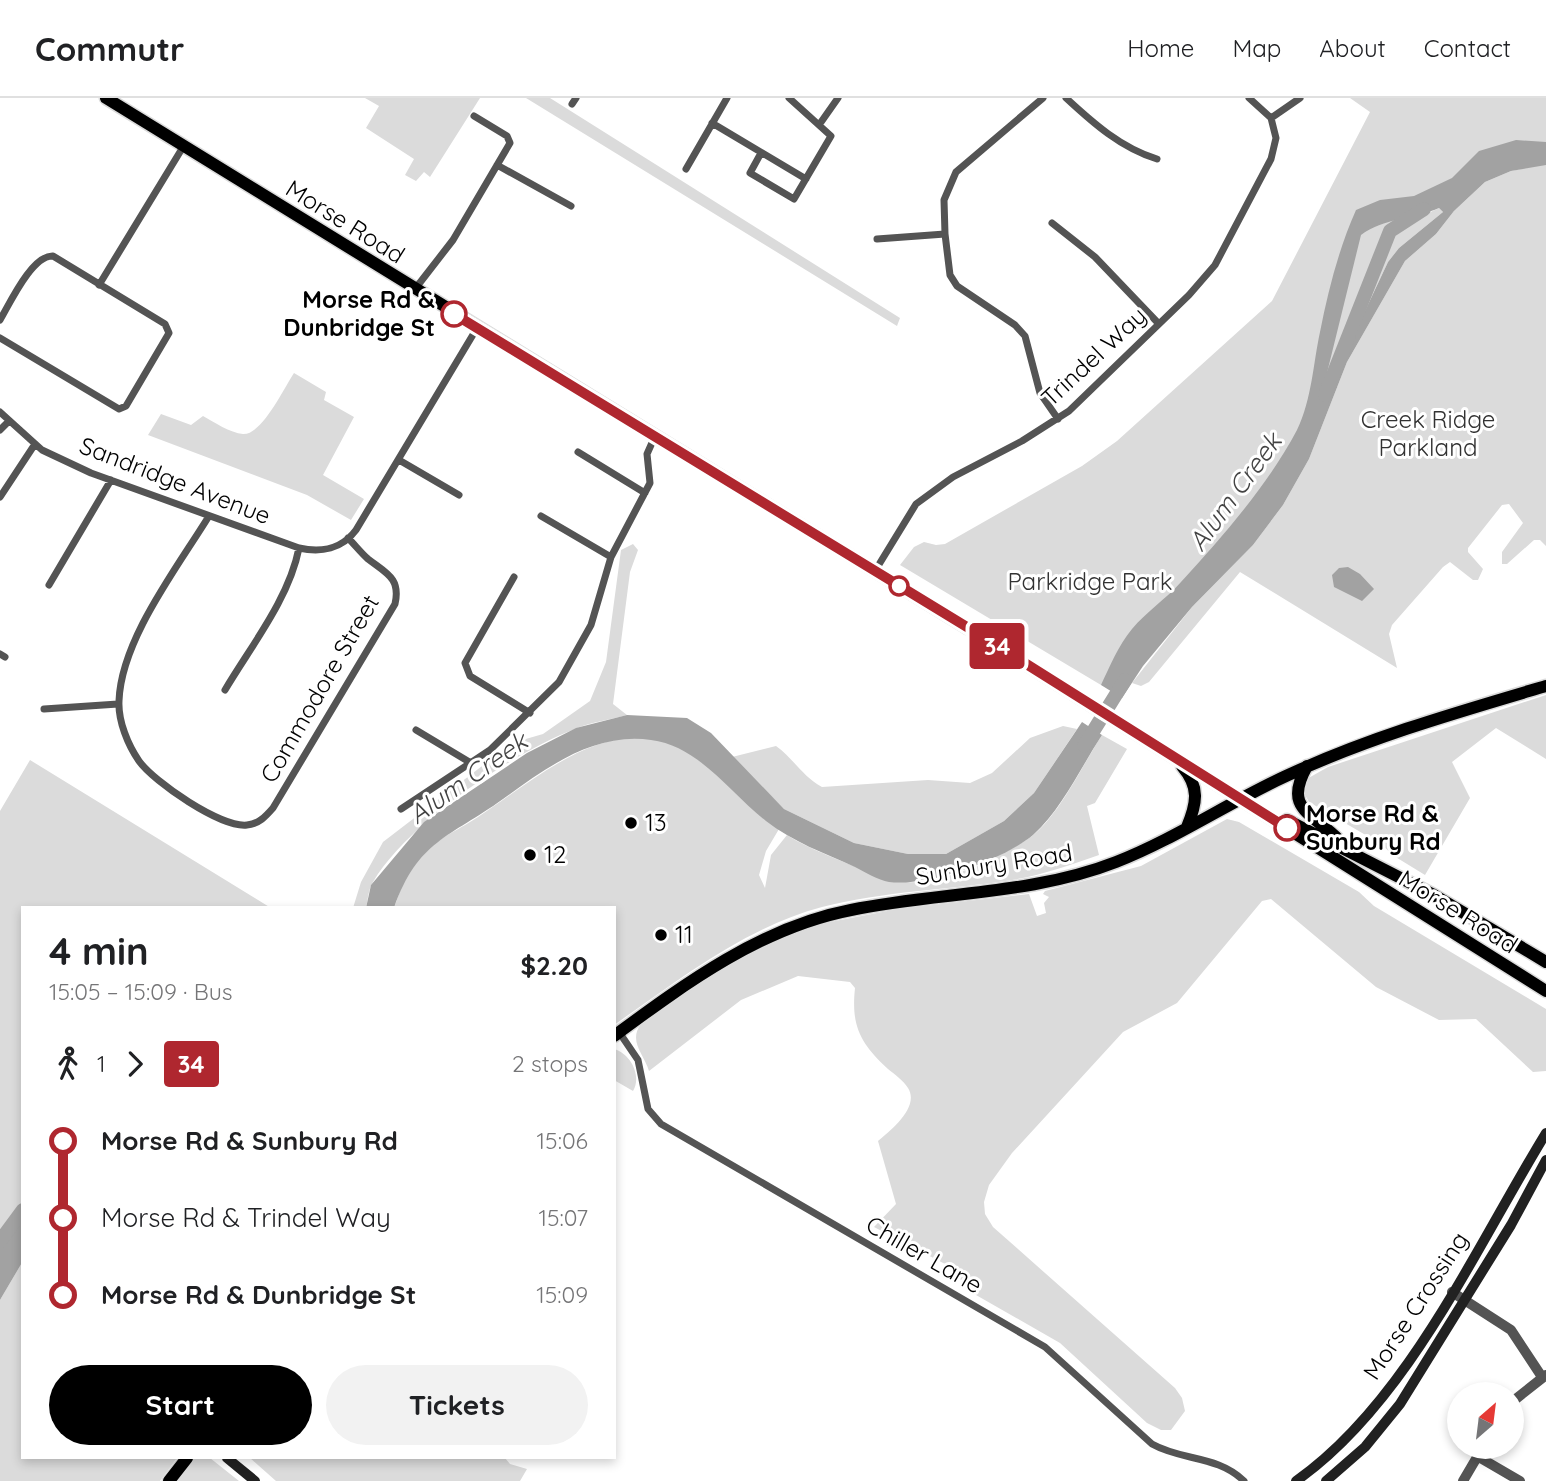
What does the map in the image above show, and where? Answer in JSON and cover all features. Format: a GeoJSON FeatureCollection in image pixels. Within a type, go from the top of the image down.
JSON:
{"type":"FeatureCollection","features":[{"type":"Feature","properties":{"kind":"main road","name":"Morse Road"},"geometry":{"type":"LineString","coordinates":[[106,98],[1173,755],[1546,991]]}},
{"type":"Feature","properties":{"kind":"main road","name":"Sunbury Road"},"geometry":{"type":"LineString","coordinates":[[617,1034],[746,947],[815,918],[874,906],[1029,885],[1116,863],[1307,766],[1385,736],[1546,686]]}},
{"type":"Feature","properties":{"kind":"main road"},"geometry":{"type":"LineString","coordinates":[[1173,755],[1192,777],[1197,793],[1187,827]]}},
{"type":"Feature","properties":{"kind":"main road"},"geometry":{"type":"LineString","coordinates":[[1307,766],[1295,788],[1296,798],[1301,807],[1347,848]]}},
{"type":"Feature","properties":{"kind":"main road","name":"Morse Road"},"geometry":{"type":"LineString","coordinates":[[1242,799],[1347,848],[1432,894],[1546,962]]}},
{"type":"Feature","properties":{"kind":"main road","name":"Morse Crossing"},"geometry":{"type":"LineString","coordinates":[[1296,1481],[1331,1454],[1365,1419],[1452,1292],[1509,1201],[1546,1133]]}},
{"type":"Feature","properties":{"kind":"main road","name":"Morse Crossing"},"geometry":{"type":"LineString","coordinates":[[1326,1481],[1365,1447],[1400,1404],[1546,1160]]}},
{"type":"Feature","properties":{"kind":"main road"},"geometry":{"type":"LineString","coordinates":[[169,1481],[186,1459]]}},
{"type":"Feature","properties":{"kind":"main road"},"geometry":{"type":"LineString","coordinates":[[228,1459],[255,1481]]}},
{"type":"Feature","properties":{"kind":"street"},"geometry":{"type":"LineString","coordinates":[[686,169],[727,98]]}},
{"type":"Feature","properties":{"kind":"street"},"geometry":{"type":"LineString","coordinates":[[761,153],[750,173],[794,199],[831,136],[789,98]]}},
{"type":"Feature","properties":{"kind":"street"},"geometry":{"type":"LineString","coordinates":[[819,125],[838,98]]}},
{"type":"Feature","properties":{"kind":"street"},"geometry":{"type":"LineString","coordinates":[[1043,98],[956,172],[944,200],[945,234],[950,275],[957,286],[1015,325],[1025,336],[1040,393],[1058,419]]}},
{"type":"Feature","properties":{"kind":"street"},"geometry":{"type":"LineString","coordinates":[[1066,98],[1136,153],[1157,159]]}},
{"type":"Feature","properties":{"kind":"street"},"geometry":{"type":"LineString","coordinates":[[1249,98],[1271,118],[1300,98]]}},
{"type":"Feature","properties":{"kind":"street"},"geometry":{"type":"LineString","coordinates":[[415,290],[453,240],[510,139],[474,116]]}},
{"type":"Feature","properties":{"kind":"street","name":"Trindel Way"},"geometry":{"type":"LineString","coordinates":[[874,571],[916,504],[953,477],[1058,419],[1159,324],[1215,265],[1271,159],[1276,138],[1271,118]]}},
{"type":"Feature","properties":{"kind":"street"},"geometry":{"type":"LineString","coordinates":[[712,123],[806,179]]}},
{"type":"Feature","properties":{"kind":"street"},"geometry":{"type":"LineString","coordinates":[[99,285],[183,147]]}},
{"type":"Feature","properties":{"kind":"street"},"geometry":{"type":"LineString","coordinates":[[497,165],[570,206]]}},
{"type":"Feature","properties":{"kind":"street"},"geometry":{"type":"LineString","coordinates":[[1052,223],[1095,257],[1159,324]]}},
{"type":"Feature","properties":{"kind":"street"},"geometry":{"type":"LineString","coordinates":[[877,239],[945,234]]}},
{"type":"Feature","properties":{"kind":"street"},"geometry":{"type":"LineString","coordinates":[[0,320],[33,265],[47,256],[53,256],[165,324],[169,332],[126,406],[119,409],[0,338]]}},
{"type":"Feature","properties":{"kind":"street"},"geometry":{"type":"LineString","coordinates":[[348,538],[399,460],[477,328]]}},
{"type":"Feature","properties":{"kind":"street","name":"Sandridge Avenue"},"geometry":{"type":"LineString","coordinates":[[0,412],[35,444],[111,480],[209,516],[299,548],[326,550],[348,538]]}},
{"type":"Feature","properties":{"kind":"street"},"geometry":{"type":"LineString","coordinates":[[0,430],[9,421]]}},
{"type":"Feature","properties":{"kind":"street"},"geometry":{"type":"LineString","coordinates":[[401,809],[471,763],[530,713],[559,682],[584,641],[611,557],[645,493],[651,476],[647,454],[655,436]]}},
{"type":"Feature","properties":{"kind":"street"},"geometry":{"type":"LineString","coordinates":[[0,497],[35,444]]}},
{"type":"Feature","properties":{"kind":"street"},"geometry":{"type":"LineString","coordinates":[[578,452],[645,493]]}},
{"type":"Feature","properties":{"kind":"street"},"geometry":{"type":"LineString","coordinates":[[399,460],[459,495]]}},
{"type":"Feature","properties":{"kind":"street"},"geometry":{"type":"LineString","coordinates":[[49,584],[111,480]]}},
{"type":"Feature","properties":{"kind":"street"},"geometry":{"type":"LineString","coordinates":[[44,709],[118,704],[123,666],[136,637],[209,516]]}},
{"type":"Feature","properties":{"kind":"street"},"geometry":{"type":"LineString","coordinates":[[541,516],[611,557]]}},
{"type":"Feature","properties":{"kind":"street","name":"Commodore Street"},"geometry":{"type":"LineString","coordinates":[[118,704],[125,733],[140,762],[171,789],[233,825],[249,826],[263,820],[273,808],[395,604],[397,591],[394,579],[348,538]]}},
{"type":"Feature","properties":{"kind":"street"},"geometry":{"type":"LineString","coordinates":[[225,690],[283,593],[296,564],[299,548]]}},
{"type":"Feature","properties":{"kind":"street"},"geometry":{"type":"LineString","coordinates":[[514,577],[470,650],[466,667],[470,676],[530,713]]}},
{"type":"Feature","properties":{"kind":"street"},"geometry":{"type":"LineString","coordinates":[[416,730],[471,763]]}},
{"type":"Feature","properties":{"kind":"street","name":"Chiller Lane"},"geometry":{"type":"LineString","coordinates":[[617,1034],[638,1060],[648,1109],[661,1124],[1045,1347],[1152,1444],[1165,1450],[1218,1463],[1244,1481]]}},
{"type":"Feature","properties":{"kind":"street"},"geometry":{"type":"LineString","coordinates":[[1452,1292],[1511,1330],[1544,1376],[1524,1392]]}},
{"type":"Feature","properties":{"kind":"street"},"geometry":{"type":"LineString","coordinates":[[1463,1481],[1475,1460]]}},
{"type":"Feature","properties":{"kind":"street"},"geometry":{"type":"LineString","coordinates":[[1491,1460],[1520,1481]]}},
{"type":"Feature","properties":{"kind":"green space"},"geometry":{"type":"Polygon","coordinates":[[[365,98],[480,98],[430,177],[424,172],[416,181],[405,175],[414,159],[366,128],[379,106],[365,98]]]}},
{"type":"Feature","properties":{"kind":"green space"},"geometry":{"type":"Polygon","coordinates":[[[526,98],[550,98],[900,318],[897,326],[526,98]]]}},
{"type":"Feature","properties":{"kind":"green space","name":"Parkridge Park"},"geometry":{"type":"Polygon","coordinates":[[[1350,98],[1546,98],[1546,147],[1422,216],[1439,208],[1443,212],[1399,248],[1388,262],[1314,419],[1127,668],[1101,685],[900,565],[914,547],[924,542],[945,544],[1082,466],[1117,441],[1272,301],[1370,112],[1350,98]]]}},
{"type":"Feature","properties":{"kind":"green space","name":"Creek Ridge Parkland"},"geometry":{"type":"Polygon","coordinates":[[[1546,165],[1546,546],[1540,540],[1534,540],[1507,564],[1502,564],[1502,552],[1523,523],[1509,504],[1502,505],[1468,548],[1468,552],[1483,569],[1478,580],[1473,580],[1450,562],[1392,625],[1389,634],[1397,668],[1240,572],[1149,682],[1141,686],[1132,683],[1192,607],[1253,545],[1283,505],[1309,459],[1347,362],[1405,261],[1436,234],[1454,211],[1485,182],[1511,171],[1546,165]]]}},
{"type":"Feature","properties":{"kind":"green space"},"geometry":{"type":"Polygon","coordinates":[[[294,373],[326,392],[324,400],[354,417],[323,475],[364,499],[351,520],[307,495],[148,435],[161,414],[191,425],[203,416],[233,432],[250,432],[265,419],[294,373]]]}},
{"type":"Feature","properties":{"kind":"green space"},"geometry":{"type":"Polygon","coordinates":[[[633,544],[638,550],[630,572],[613,704],[627,715],[581,727],[550,740],[463,793],[435,814],[389,860],[371,885],[366,906],[354,906],[361,882],[383,842],[512,743],[543,734],[590,701],[606,662],[621,550],[633,544]]]}},
{"type":"Feature","properties":{"kind":"green space"},"geometry":{"type":"Polygon","coordinates":[[[1546,695],[1546,759],[1496,728],[1452,762],[1470,798],[1425,875],[1394,856],[1381,844],[1309,802],[1305,795],[1305,780],[1328,767],[1546,695]]]}},
{"type":"Feature","properties":{"kind":"green space"},"geometry":{"type":"Polygon","coordinates":[[[1063,726],[1077,729],[1034,793],[1004,821],[946,854],[908,854],[854,843],[784,809],[732,757],[776,746],[822,787],[928,780],[970,783],[992,773],[1030,738],[1063,726]]]}},
{"type":"Feature","properties":{"kind":"green space"},"geometry":{"type":"Polygon","coordinates":[[[1102,735],[1127,749],[1095,803],[1087,806],[1099,855],[1023,878],[869,897],[793,916],[739,941],[616,1024],[616,906],[395,906],[409,871],[430,847],[573,755],[599,744],[626,738],[653,738],[680,747],[706,764],[779,829],[766,851],[759,875],[765,888],[771,855],[787,835],[846,863],[896,880],[921,882],[972,868],[1020,844],[1042,827],[1061,802],[1102,735]]]}},
{"type":"Feature","properties":{"kind":"green space"},"geometry":{"type":"Polygon","coordinates":[[[30,760],[268,906],[21,906],[21,1213],[0,1241],[0,811],[30,760]]]}},
{"type":"Feature","properties":{"kind":"green space"},"geometry":{"type":"Polygon","coordinates":[[[1227,819],[1239,822],[1359,892],[1374,906],[1546,1009],[1546,1071],[1533,1072],[1476,1019],[1439,1020],[1376,987],[1271,899],[1262,901],[1177,1003],[1123,1032],[1012,1153],[989,1185],[984,1202],[985,1214],[993,1227],[1175,1388],[1182,1398],[1185,1411],[1171,1430],[1161,1430],[1147,1423],[1060,1343],[976,1295],[945,1264],[874,1227],[896,1204],[878,1141],[902,1118],[911,1095],[904,1083],[878,1060],[864,1042],[856,1023],[855,988],[850,982],[798,976],[741,1000],[649,1071],[638,1048],[636,1036],[641,1024],[744,953],[823,920],[830,922],[898,909],[1029,894],[1037,916],[1046,913],[1044,903],[1049,897],[1043,894],[1045,891],[1141,866],[1227,819]]]}},
{"type":"Feature","properties":{"kind":"green space"},"geometry":{"type":"Polygon","coordinates":[[[616,1050],[633,1066],[636,1079],[633,1091],[616,1081],[616,1050]]]}},
{"type":"Feature","properties":{"kind":"green space"},"geometry":{"type":"Polygon","coordinates":[[[21,1264],[21,1459],[176,1459],[160,1481],[0,1481],[0,1300],[21,1264]]]}},
{"type":"Feature","properties":{"kind":"green space"},"geometry":{"type":"Polygon","coordinates":[[[194,1459],[211,1459],[239,1481],[178,1481],[194,1459]]]}},
{"type":"Feature","properties":{"kind":"green space"},"geometry":{"type":"Polygon","coordinates":[[[251,1459],[506,1459],[510,1464],[527,1469],[520,1481],[276,1481],[251,1459]]]}},
{"type":"Feature","properties":{"kind":"shaded area"},"geometry":{"type":"Polygon","coordinates":[[[1516,140],[1546,142],[1546,165],[1511,171],[1485,182],[1454,211],[1436,234],[1405,261],[1347,362],[1309,459],[1283,505],[1253,545],[1192,607],[1143,666],[1122,698],[1101,685],[1118,649],[1132,629],[1175,588],[1229,528],[1273,470],[1297,430],[1309,394],[1330,285],[1356,210],[1380,200],[1414,196],[1452,178],[1479,151],[1516,140]],[[1439,208],[1389,222],[1361,235],[1325,381],[1333,379],[1388,262],[1399,248],[1443,212],[1439,208]]]}},
{"type":"Feature","properties":{"kind":"shaded area"},"geometry":{"type":"Polygon","coordinates":[[[1348,567],[1360,574],[1374,589],[1362,601],[1334,587],[1332,575],[1339,568],[1348,567]]]}},
{"type":"Feature","properties":{"kind":"shaded area"},"geometry":{"type":"Polygon","coordinates":[[[627,715],[687,718],[711,733],[784,809],[854,843],[908,854],[946,854],[1004,821],[1034,793],[1082,722],[1102,735],[1062,800],[1033,835],[1003,854],[964,870],[905,882],[880,880],[787,835],[766,821],[713,772],[684,751],[651,740],[610,741],[590,747],[554,765],[437,843],[414,868],[403,885],[395,906],[366,906],[371,885],[424,822],[527,753],[576,728],[627,715]]]}},
{"type":"Feature","properties":{"kind":"shaded area"},"geometry":{"type":"Polygon","coordinates":[[[21,1213],[21,1264],[0,1300],[0,1241],[21,1213]]]}},
{"type":"Feature","properties":{"kind":"waterway","name":"Alum Creek"},"geometry":{"type":"LineString","coordinates":[[1325,395],[1390,231],[1424,209]]}},
{"type":"Feature","properties":{"kind":"waterway","name":"Alum Creek"},"geometry":{"type":"LineString","coordinates":[[1084,746],[1125,680]]}},
{"type":"Feature","properties":{"kind":"waterway","name":"Alum Creek"},"geometry":{"type":"LineString","coordinates":[[0,1241],[21,1213]]}},
{"type":"Feature","properties":{"kind":"bus line","name":"34"},"geometry":{"type":"LineString","coordinates":[[454,314],[985,638],[1287,828]]}},
{"type":"Feature","properties":{"kind":"place","name":"Morse Rd & Dunbridge St"},"geometry":{"type":"Point","coordinates":[454,314]}},
{"type":"Feature","properties":{"kind":"place","name":"13"},"geometry":{"type":"Point","coordinates":[631,823]}},
{"type":"Feature","properties":{"kind":"place","name":"Morse Rd & Sunbury Rd"},"geometry":{"type":"Point","coordinates":[1287,828]}},
{"type":"Feature","properties":{"kind":"place","name":"12"},"geometry":{"type":"Point","coordinates":[530,855]}},
{"type":"Feature","properties":{"kind":"place","name":"11"},"geometry":{"type":"Point","coordinates":[661,935]}}]}
